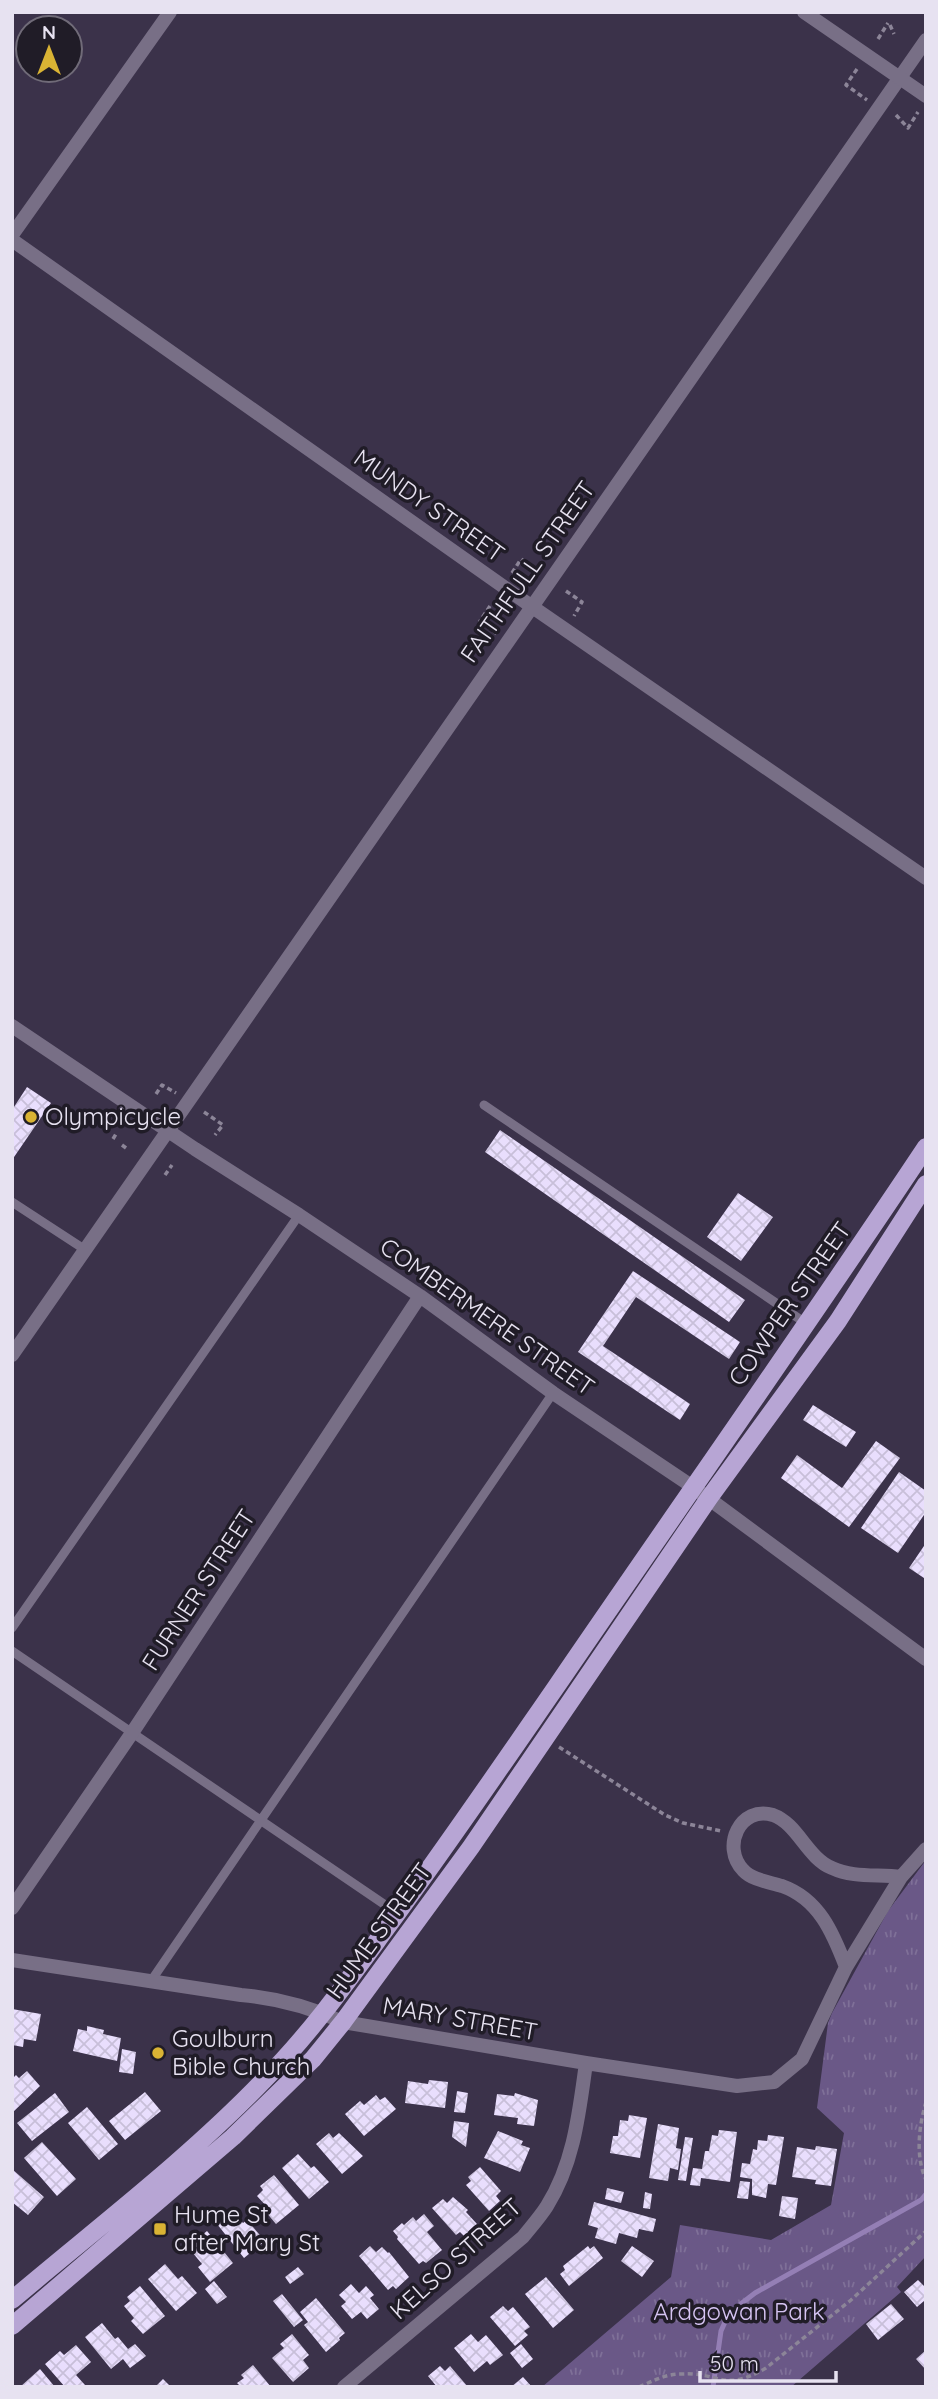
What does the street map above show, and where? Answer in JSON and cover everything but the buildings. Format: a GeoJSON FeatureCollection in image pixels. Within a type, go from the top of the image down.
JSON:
{"type":"FeatureCollection","features":[{"type":"Feature","properties":{"kind":"main road","name":"COWPER STREET"},"geometry":{"type":"LineString","coordinates":[[693,1487],[926,1147]]}},
{"type":"Feature","properties":{"kind":"main road","name":"COWPER STREET"},"geometry":{"type":"LineString","coordinates":[[709,1499],[838,1321],[926,1184]]}},
{"type":"Feature","properties":{"kind":"main road","name":"HUME STREET"},"geometry":{"type":"LineString","coordinates":[[12,2300],[227,2116],[264,2080],[324,2013],[454,1835],[693,1487]]}},
{"type":"Feature","properties":{"kind":"main road","name":"HUME STREET"},"geometry":{"type":"LineString","coordinates":[[12,2326],[233,2137],[313,2059],[471,1847],[709,1499]]}},
{"type":"Feature","properties":{"kind":"street"},"geometry":{"type":"LineString","coordinates":[[12,237],[170,12]]}},
{"type":"Feature","properties":{"kind":"street"},"geometry":{"type":"LineString","coordinates":[[804,12],[926,96]]}},
{"type":"Feature","properties":{"kind":"street","name":"FAITHFULL STREET"},"geometry":{"type":"LineString","coordinates":[[12,1355],[926,40]]}},
{"type":"Feature","properties":{"kind":"street","name":"MUNDY STREET"},"geometry":{"type":"LineString","coordinates":[[12,237],[531,606],[926,878]]}},
{"type":"Feature","properties":{"kind":"street","name":"COMBERMERE STREET"},"geometry":{"type":"LineString","coordinates":[[12,1026],[420,1296],[553,1392],[693,1487],[926,1659]]}},
{"type":"Feature","properties":{"kind":"street","name":"FURNER STREET"},"geometry":{"type":"LineString","coordinates":[[12,1908],[132,1732],[420,1296]]}},
{"type":"Feature","properties":{"kind":"street"},"geometry":{"type":"LineString","coordinates":[[846,1967],[828,1925],[807,1899],[792,1889],[755,1878],[743,1870],[734,1856],[732,1843],[735,1834],[744,1821],[756,1814],[769,1814],[781,1819],[815,1857],[830,1868],[848,1873],[901,1877]]}},
{"type":"Feature","properties":{"kind":"street","name":"MARY STREET"},"geometry":{"type":"LineString","coordinates":[[12,1960],[274,1998],[324,2013],[343,2022],[586,2063],[737,2086],[774,2082],[802,2059],[846,1967],[901,1877],[926,1849]]}},
{"type":"Feature","properties":{"kind":"street","name":"KELSO STREET"},"geometry":{"type":"LineString","coordinates":[[344,2387],[512,2246],[546,2207],[563,2175],[572,2147],[586,2063]]}},
{"type":"Feature","properties":{"kind":"lane"},"geometry":{"type":"LineString","coordinates":[[484,1105],[807,1324]]}},
{"type":"Feature","properties":{"kind":"lane"},"geometry":{"type":"LineString","coordinates":[[12,1202],[84,1249]]}},
{"type":"Feature","properties":{"kind":"lane"},"geometry":{"type":"LineString","coordinates":[[12,1628],[299,1215]]}},
{"type":"Feature","properties":{"kind":"lane"},"geometry":{"type":"LineString","coordinates":[[151,1981],[553,1392]]}},
{"type":"Feature","properties":{"kind":"lane"},"geometry":{"type":"LineString","coordinates":[[12,1651],[397,1913]]}},
{"type":"Feature","properties":{"kind":"path"},"geometry":{"type":"LineString","coordinates":[[878,39],[889,24],[894,33]]}},
{"type":"Feature","properties":{"kind":"path"},"geometry":{"type":"LineString","coordinates":[[857,69],[846,85],[866,100]]}},
{"type":"Feature","properties":{"kind":"path"},"geometry":{"type":"LineString","coordinates":[[896,115],[908,128],[918,112]]}},
{"type":"Feature","properties":{"kind":"path"},"geometry":{"type":"LineString","coordinates":[[511,575],[521,559],[541,573]]}},
{"type":"Feature","properties":{"kind":"path"},"geometry":{"type":"LineString","coordinates":[[566,591],[582,602],[572,618]]}},
{"type":"Feature","properties":{"kind":"path"},"geometry":{"type":"LineString","coordinates":[[491,606],[480,621],[498,634]]}},
{"type":"Feature","properties":{"kind":"path"},"geometry":{"type":"LineString","coordinates":[[156,1094],[162,1085],[176,1093]]}},
{"type":"Feature","properties":{"kind":"path"},"geometry":{"type":"LineString","coordinates":[[204,1112],[223,1125],[215,1135]]}},
{"type":"Feature","properties":{"kind":"path"},"geometry":{"type":"LineString","coordinates":[[164,1175],[172,1165]]}},
{"type":"Feature","properties":{"kind":"path"},"geometry":{"type":"LineString","coordinates":[[545,1738],[665,1815],[683,1823],[735,1834]]}},
{"type":"Feature","properties":{"kind":"path"},"geometry":{"type":"LineString","coordinates":[[925,2179],[919,2163],[919,2150],[926,2102]]}},
{"type":"Feature","properties":{"kind":"path"},"geometry":{"type":"LineString","coordinates":[[639,2387],[667,2375],[695,2374],[722,2381],[740,2381],[766,2368],[851,2300],[926,2231]]}},
{"type":"Feature","properties":{"kind":"green space","name":"Ardgowan Park"},"geometry":{"type":"Polygon","coordinates":[[[926,1860],[926,2256],[897,2287],[901,2292],[791,2387],[542,2387],[671,2277],[680,2225],[771,2240],[831,2205],[844,2133],[817,2108],[828,2023],[888,1911],[926,1860]]]}},
{"type":"Feature","properties":{"kind":"waterway"},"geometry":{"type":"LineString","coordinates":[[713,2387],[721,2331],[729,2313],[755,2293],[921,2200],[926,2194]]}},
{"type":"Feature","properties":{"kind":"place","name":"Olympicycle"},"geometry":{"type":"Point","coordinates":[31,1117]}},
{"type":"Feature","properties":{"kind":"place","name":"Goulburn Bible Church"},"geometry":{"type":"Point","coordinates":[158,2053]}},
{"type":"Feature","properties":{"kind":"place","name":"Hume St after Mary St"},"geometry":{"type":"Point","coordinates":[160,2229]}}]}
